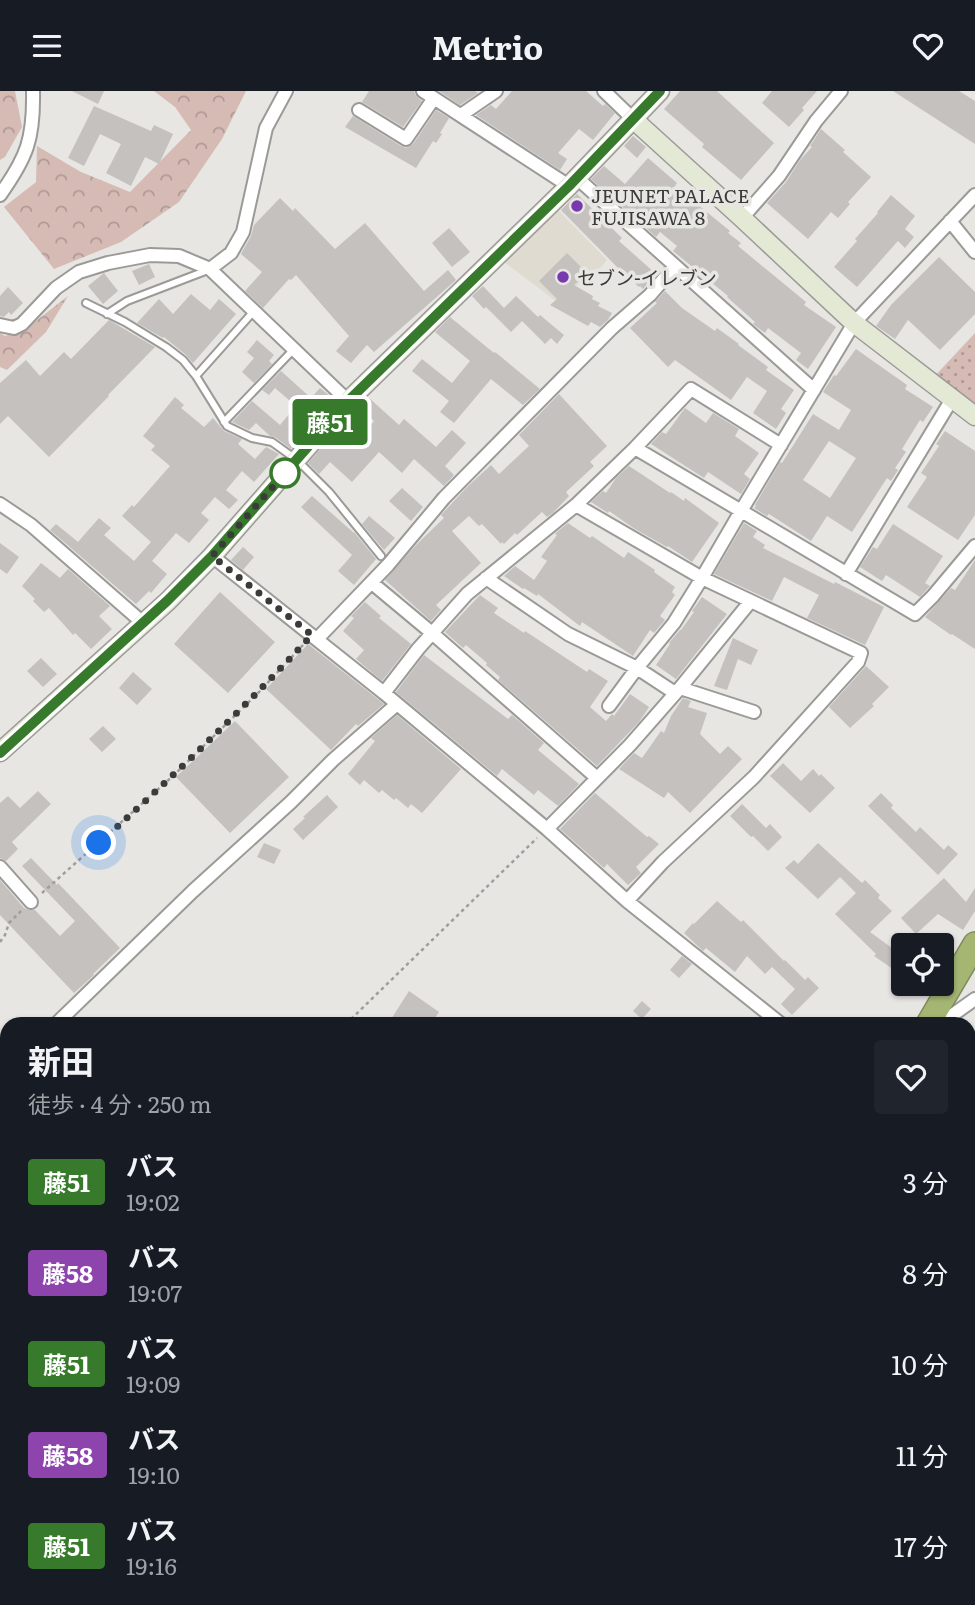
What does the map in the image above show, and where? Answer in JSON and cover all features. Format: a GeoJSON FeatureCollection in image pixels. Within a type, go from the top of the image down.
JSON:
{"type":"FeatureCollection","features":[{"type":"Feature","properties":{"kind":"highway"},"geometry":{"type":"LineString","coordinates":[[932,1017],[975,943]]}},
{"type":"Feature","properties":{"kind":"street"},"geometry":{"type":"LineString","coordinates":[[0,195],[22,161],[28,144],[33,91]]}},
{"type":"Feature","properties":{"kind":"street"},"geometry":{"type":"LineString","coordinates":[[210,269],[232,253],[243,232],[266,128],[286,91]]}},
{"type":"Feature","properties":{"kind":"street"},"geometry":{"type":"LineString","coordinates":[[461,115],[496,91]]}},
{"type":"Feature","properties":{"kind":"street"},"geometry":{"type":"LineString","coordinates":[[604,91],[854,323],[975,416]]}},
{"type":"Feature","properties":{"kind":"street"},"geometry":{"type":"LineString","coordinates":[[0,753],[143,623],[212,556],[348,401],[573,182],[660,91]]}},
{"type":"Feature","properties":{"kind":"street"},"geometry":{"type":"LineString","coordinates":[[742,218],[779,176],[816,121],[841,91]]}},
{"type":"Feature","properties":{"kind":"street"},"geometry":{"type":"LineString","coordinates":[[359,110],[406,139],[429,95],[573,182],[675,266],[814,390]]}},
{"type":"Feature","properties":{"kind":"street"},"geometry":{"type":"LineString","coordinates":[[609,706],[674,623],[854,323],[975,195]]}},
{"type":"Feature","properties":{"kind":"street"},"geometry":{"type":"LineString","coordinates":[[950,221],[975,251]]}},
{"type":"Feature","properties":{"kind":"street"},"geometry":{"type":"LineString","coordinates":[[0,325],[14,328],[22,324],[56,288],[79,271],[150,255],[179,256],[210,269],[348,401]]}},
{"type":"Feature","properties":{"kind":"street"},"geometry":{"type":"LineString","coordinates":[[315,637],[372,583],[444,498],[562,377],[650,295],[675,266]]}},
{"type":"Feature","properties":{"kind":"street"},"geometry":{"type":"LineString","coordinates":[[384,693],[467,594],[576,505],[691,389],[782,445]]}},
{"type":"Feature","properties":{"kind":"street"},"geometry":{"type":"LineString","coordinates":[[846,574],[952,399]]}},
{"type":"Feature","properties":{"kind":"street"},"geometry":{"type":"LineString","coordinates":[[635,448],[915,614],[975,546]]}},
{"type":"Feature","properties":{"kind":"street"},"geometry":{"type":"LineString","coordinates":[[0,504],[31,525],[143,623]]}},
{"type":"Feature","properties":{"kind":"street"},"geometry":{"type":"LineString","coordinates":[[576,505],[702,578],[862,653],[858,662],[754,777],[663,862],[627,901]]}},
{"type":"Feature","properties":{"kind":"street"},"geometry":{"type":"LineString","coordinates":[[212,556],[384,693],[547,829],[627,901],[772,1017]]}},
{"type":"Feature","properties":{"kind":"street"},"geometry":{"type":"LineString","coordinates":[[486,577],[568,634],[677,691],[754,712]]}},
{"type":"Feature","properties":{"kind":"street"},"geometry":{"type":"LineString","coordinates":[[372,583],[597,778]]}},
{"type":"Feature","properties":{"kind":"street"},"geometry":{"type":"LineString","coordinates":[[547,829],[630,745],[750,602]]}},
{"type":"Feature","properties":{"kind":"street"},"geometry":{"type":"LineString","coordinates":[[63,1017],[193,891],[397,704]]}},
{"type":"Feature","properties":{"kind":"street"},"geometry":{"type":"LineString","coordinates":[[0,867],[31,902]]}},
{"type":"Feature","properties":{"kind":"street"},"geometry":{"type":"LineString","coordinates":[[947,1017],[975,999]]}},
{"type":"Feature","properties":{"kind":"lane"},"geometry":{"type":"LineString","coordinates":[[107,314],[127,301],[210,269]]}},
{"type":"Feature","properties":{"kind":"lane"},"geometry":{"type":"LineString","coordinates":[[86,303],[125,322],[183,360],[227,426],[252,438],[272,442],[297,460],[329,492],[381,556]]}},
{"type":"Feature","properties":{"kind":"lane"},"geometry":{"type":"LineString","coordinates":[[196,376],[254,311]]}},
{"type":"Feature","properties":{"kind":"lane"},"geometry":{"type":"LineString","coordinates":[[224,422],[294,349]]}},
{"type":"Feature","properties":{"kind":"path"},"geometry":{"type":"LineString","coordinates":[[0,942],[9,923],[174,775],[315,637]]}},
{"type":"Feature","properties":{"kind":"path"},"geometry":{"type":"LineString","coordinates":[[353,1017],[547,829]]}},
{"type":"Feature","properties":{"kind":"shaded area"},"geometry":{"type":"Polygon","coordinates":[[[557,209],[607,260],[596,273],[589,272],[560,304],[504,262],[557,209]]]}},
{"type":"Feature","properties":{"kind":"green space"},"geometry":{"type":"Polygon","coordinates":[[[0,91],[15,91],[22,127],[5,157],[0,160],[0,91]]]}},
{"type":"Feature","properties":{"kind":"green space"},"geometry":{"type":"Polygon","coordinates":[[[154,91],[246,91],[222,139],[179,202],[121,242],[54,269],[4,207],[36,182],[37,146],[81,172],[130,192],[191,130],[175,107],[154,91]]]}},
{"type":"Feature","properties":{"kind":"green space"},"geometry":{"type":"Polygon","coordinates":[[[68,296],[46,332],[7,370],[0,367],[0,333],[5,336],[27,328],[68,296]]]}},
{"type":"Feature","properties":{"kind":"green space"},"geometry":{"type":"Polygon","coordinates":[[[975,333],[975,412],[932,379],[975,333]]]}},
{"type":"Feature","properties":{"kind":"building"},"geometry":{"type":"Polygon","coordinates":[[[72,91],[104,91],[98,104],[72,91]]]}},
{"type":"Feature","properties":{"kind":"building"},"geometry":{"type":"Polygon","coordinates":[[[369,91],[414,91],[422,101],[403,127],[362,102],[369,91]]]}},
{"type":"Feature","properties":{"kind":"building"},"geometry":{"type":"Polygon","coordinates":[[[439,91],[475,91],[478,93],[460,105],[439,91]]]}},
{"type":"Feature","properties":{"kind":"building"},"geometry":{"type":"Polygon","coordinates":[[[512,91],[586,91],[615,113],[593,140],[579,129],[558,153],[567,159],[560,170],[476,115],[491,105],[496,109],[512,91]]]}},
{"type":"Feature","properties":{"kind":"building"},"geometry":{"type":"Polygon","coordinates":[[[680,91],[717,91],[774,143],[741,180],[702,147],[704,144],[664,109],[680,91]]]}},
{"type":"Feature","properties":{"kind":"building"},"geometry":{"type":"Polygon","coordinates":[[[772,91],[817,91],[789,127],[762,103],[772,91]]]}},
{"type":"Feature","properties":{"kind":"building"},"geometry":{"type":"Polygon","coordinates":[[[893,91],[959,91],[975,101],[975,144],[893,91]]]}},
{"type":"Feature","properties":{"kind":"building"},"geometry":{"type":"Polygon","coordinates":[[[94,106],[151,131],[154,125],[173,134],[159,164],[145,157],[131,186],[106,173],[121,144],[100,134],[84,166],[68,158],[94,106]]]}},
{"type":"Feature","properties":{"kind":"building"},"geometry":{"type":"Polygon","coordinates":[[[436,110],[449,118],[440,133],[442,134],[436,143],[433,141],[416,168],[345,127],[353,116],[406,148],[413,144],[436,110]]]}},
{"type":"Feature","properties":{"kind":"building"},"geometry":{"type":"Polygon","coordinates":[[[821,129],[871,177],[848,202],[850,204],[838,218],[831,212],[808,239],[767,203],[812,147],[810,146],[821,129]]]}},
{"type":"Feature","properties":{"kind":"building"},"geometry":{"type":"Polygon","coordinates":[[[633,136],[646,147],[637,158],[624,146],[633,136]]]}},
{"type":"Feature","properties":{"kind":"building"},"geometry":{"type":"Polygon","coordinates":[[[648,158],[677,183],[675,186],[730,231],[728,233],[741,243],[738,246],[806,302],[804,305],[836,327],[808,369],[796,360],[801,353],[768,328],[765,333],[753,324],[755,322],[728,296],[673,251],[677,246],[660,232],[656,237],[591,179],[604,166],[625,184],[648,158]]]}},
{"type":"Feature","properties":{"kind":"building"},"geometry":{"type":"Polygon","coordinates":[[[577,194],[622,238],[619,241],[656,274],[643,289],[620,270],[561,210],[577,194]]]}},
{"type":"Feature","properties":{"kind":"building"},"geometry":{"type":"Polygon","coordinates":[[[891,195],[915,216],[905,229],[914,237],[905,248],[898,241],[857,287],[834,267],[891,195]]]}},
{"type":"Feature","properties":{"kind":"building"},"geometry":{"type":"Polygon","coordinates":[[[280,198],[293,211],[295,208],[335,249],[365,223],[424,291],[448,270],[456,280],[374,352],[367,345],[351,363],[336,351],[349,336],[296,275],[289,279],[263,308],[245,291],[262,272],[241,254],[254,225],[280,198]]]}},
{"type":"Feature","properties":{"kind":"building"},"geometry":{"type":"Polygon","coordinates":[[[449,228],[470,252],[452,267],[432,243],[449,228]]]}},
{"type":"Feature","properties":{"kind":"building"},"geometry":{"type":"Polygon","coordinates":[[[567,253],[587,273],[574,285],[593,296],[592,299],[600,303],[598,306],[612,313],[600,327],[591,322],[588,326],[550,305],[557,299],[539,281],[567,253]]]}},
{"type":"Feature","properties":{"kind":"building"},"geometry":{"type":"Polygon","coordinates":[[[939,257],[975,292],[975,314],[940,350],[908,320],[895,339],[876,326],[891,305],[939,257]]]}},
{"type":"Feature","properties":{"kind":"building"},"geometry":{"type":"Polygon","coordinates":[[[149,264],[155,277],[139,285],[132,271],[149,264]]]}},
{"type":"Feature","properties":{"kind":"building"},"geometry":{"type":"Polygon","coordinates":[[[104,273],[118,291],[103,304],[88,286],[104,273]]]}},
{"type":"Feature","properties":{"kind":"building"},"geometry":{"type":"Polygon","coordinates":[[[483,286],[504,308],[516,296],[538,317],[540,315],[564,335],[557,344],[551,338],[545,344],[522,321],[511,332],[472,296],[483,286]]]}},
{"type":"Feature","properties":{"kind":"building"},"geometry":{"type":"Polygon","coordinates":[[[8,287],[23,303],[11,315],[9,312],[4,317],[0,316],[0,296],[8,287]]]}},
{"type":"Feature","properties":{"kind":"building"},"geometry":{"type":"Polygon","coordinates":[[[665,291],[682,308],[739,344],[768,367],[766,370],[794,390],[781,409],[786,413],[776,429],[753,413],[767,391],[747,377],[731,400],[675,360],[668,367],[630,328],[657,303],[655,302],[665,291]]]}},
{"type":"Feature","properties":{"kind":"building"},"geometry":{"type":"Polygon","coordinates":[[[191,294],[210,310],[219,299],[236,314],[193,363],[164,337],[137,323],[159,299],[173,314],[191,294]]]}},
{"type":"Feature","properties":{"kind":"building"},"geometry":{"type":"Polygon","coordinates":[[[450,317],[540,389],[523,405],[491,379],[454,423],[440,412],[449,401],[412,371],[422,359],[452,383],[470,361],[435,332],[450,317]]]}},
{"type":"Feature","properties":{"kind":"building"},"geometry":{"type":"Polygon","coordinates":[[[109,320],[155,347],[49,457],[8,416],[0,424],[0,383],[26,360],[40,376],[64,352],[71,359],[109,320]]]}},
{"type":"Feature","properties":{"kind":"building"},"geometry":{"type":"Polygon","coordinates":[[[257,340],[274,355],[269,361],[272,364],[254,383],[242,372],[254,358],[247,352],[257,340]]]}},
{"type":"Feature","properties":{"kind":"building"},"geometry":{"type":"Polygon","coordinates":[[[856,349],[907,385],[905,389],[933,407],[923,422],[920,420],[902,449],[906,452],[895,468],[898,470],[891,481],[887,478],[852,532],[827,516],[811,541],[769,514],[767,516],[754,508],[780,462],[782,463],[813,414],[839,430],[851,410],[823,392],[834,375],[836,376],[856,349]],[[829,441],[803,480],[830,498],[856,458],[829,441]]]}},
{"type":"Feature","properties":{"kind":"building"},"geometry":{"type":"Polygon","coordinates":[[[281,371],[311,398],[320,388],[330,396],[303,426],[301,429],[305,433],[291,449],[256,423],[249,430],[232,422],[252,401],[280,425],[296,406],[275,388],[269,395],[262,390],[281,371]]]}},
{"type":"Feature","properties":{"kind":"building"},"geometry":{"type":"Polygon","coordinates":[[[559,394],[607,446],[590,462],[594,466],[566,492],[569,496],[553,513],[547,517],[542,512],[504,544],[469,516],[452,531],[481,563],[436,605],[441,610],[431,621],[385,580],[444,518],[441,515],[467,487],[491,465],[499,474],[529,446],[519,435],[559,394]]]}},
{"type":"Feature","properties":{"kind":"building"},"geometry":{"type":"Polygon","coordinates":[[[175,397],[184,405],[181,408],[204,427],[213,418],[224,431],[242,439],[238,444],[255,459],[266,447],[279,454],[254,482],[242,471],[226,490],[238,500],[229,509],[215,497],[201,513],[209,520],[189,543],[176,533],[152,561],[167,574],[151,593],[149,591],[136,604],[50,530],[56,524],[78,542],[99,518],[111,528],[104,535],[134,561],[151,542],[122,516],[132,505],[134,507],[170,466],[151,450],[155,446],[143,436],[175,397]]]}},
{"type":"Feature","properties":{"kind":"building"},"geometry":{"type":"Polygon","coordinates":[[[368,397],[399,425],[404,419],[436,447],[452,430],[466,443],[445,466],[454,475],[444,486],[414,459],[402,473],[379,452],[352,482],[330,462],[319,474],[308,463],[340,427],[354,440],[358,436],[360,438],[374,421],[359,407],[368,397]]]}},
{"type":"Feature","properties":{"kind":"building"},"geometry":{"type":"Polygon","coordinates":[[[685,408],[706,423],[713,413],[739,429],[735,436],[759,453],[744,474],[750,479],[741,494],[708,472],[704,478],[651,444],[662,432],[666,434],[685,408]]]}},
{"type":"Feature","properties":{"kind":"building"},"geometry":{"type":"Polygon","coordinates":[[[945,431],[975,451],[975,515],[958,540],[907,507],[927,477],[921,473],[939,446],[936,444],[945,431]]]}},
{"type":"Feature","properties":{"kind":"building"},"geometry":{"type":"Polygon","coordinates":[[[629,466],[684,501],[685,498],[719,523],[692,562],[591,502],[603,491],[606,493],[616,478],[629,466]]]}},
{"type":"Feature","properties":{"kind":"building"},"geometry":{"type":"Polygon","coordinates":[[[402,488],[423,507],[411,521],[389,501],[402,488]]]}},
{"type":"Feature","properties":{"kind":"building"},"geometry":{"type":"Polygon","coordinates":[[[312,496],[354,532],[376,559],[354,585],[338,571],[352,555],[301,507],[312,496]]]}},
{"type":"Feature","properties":{"kind":"building"},"geometry":{"type":"Polygon","coordinates":[[[369,516],[395,538],[384,550],[362,524],[369,516]]]}},
{"type":"Feature","properties":{"kind":"building"},"geometry":{"type":"Polygon","coordinates":[[[568,523],[624,558],[628,552],[675,587],[672,592],[675,595],[660,616],[665,620],[654,633],[650,630],[633,656],[582,622],[580,626],[538,594],[537,596],[523,589],[504,576],[515,566],[534,580],[547,561],[541,557],[557,535],[555,534],[568,523]]]}},
{"type":"Feature","properties":{"kind":"building"},"geometry":{"type":"Polygon","coordinates":[[[744,523],[757,531],[753,537],[765,545],[763,548],[884,607],[865,645],[807,618],[819,595],[784,577],[772,601],[714,574],[744,523]]]}},
{"type":"Feature","properties":{"kind":"building"},"geometry":{"type":"Polygon","coordinates":[[[893,524],[943,556],[925,583],[930,586],[920,597],[886,575],[882,581],[860,567],[873,547],[877,549],[893,524]]]}},
{"type":"Feature","properties":{"kind":"building"},"geometry":{"type":"Polygon","coordinates":[[[0,543],[19,557],[7,574],[0,569],[0,543]]]}},
{"type":"Feature","properties":{"kind":"building"},"geometry":{"type":"Polygon","coordinates":[[[243,547],[254,557],[243,570],[231,560],[243,547]]]}},
{"type":"Feature","properties":{"kind":"building"},"geometry":{"type":"Polygon","coordinates":[[[975,560],[975,649],[925,617],[951,588],[955,590],[975,560]]]}},
{"type":"Feature","properties":{"kind":"building"},"geometry":{"type":"Polygon","coordinates":[[[41,563],[60,578],[68,569],[110,606],[99,616],[112,629],[91,649],[75,633],[73,635],[49,608],[44,612],[22,586],[41,563]]]}},
{"type":"Feature","properties":{"kind":"building"},"geometry":{"type":"Polygon","coordinates":[[[220,592],[275,642],[228,693],[174,644],[220,592]]]}},
{"type":"Feature","properties":{"kind":"building"},"geometry":{"type":"Polygon","coordinates":[[[480,595],[498,608],[494,613],[587,672],[589,669],[608,681],[590,707],[606,721],[612,714],[614,716],[630,694],[649,707],[639,722],[597,766],[498,680],[500,677],[487,663],[466,645],[463,648],[445,632],[480,595]]]}},
{"type":"Feature","properties":{"kind":"building"},"geometry":{"type":"Polygon","coordinates":[[[702,597],[727,614],[676,679],[656,665],[702,597]]]}},
{"type":"Feature","properties":{"kind":"building"},"geometry":{"type":"Polygon","coordinates":[[[365,602],[381,616],[379,618],[411,644],[382,681],[356,659],[364,650],[343,631],[354,618],[351,616],[365,602]]]}},
{"type":"Feature","properties":{"kind":"building"},"geometry":{"type":"Polygon","coordinates":[[[733,638],[758,650],[751,665],[738,659],[727,690],[714,686],[733,638]]]}},
{"type":"Feature","properties":{"kind":"building"},"geometry":{"type":"Polygon","coordinates":[[[308,644],[384,704],[358,726],[356,724],[331,750],[266,689],[308,644]]]}},
{"type":"Feature","properties":{"kind":"building"},"geometry":{"type":"Polygon","coordinates":[[[424,655],[508,719],[512,715],[544,743],[538,750],[579,784],[558,806],[538,790],[534,795],[502,769],[497,776],[396,692],[424,655]]]}},
{"type":"Feature","properties":{"kind":"building"},"geometry":{"type":"Polygon","coordinates":[[[41,658],[57,674],[43,687],[27,671],[41,658]]]}},
{"type":"Feature","properties":{"kind":"building"},"geometry":{"type":"Polygon","coordinates":[[[866,666],[889,687],[872,704],[874,706],[850,728],[829,707],[866,666]]]}},
{"type":"Feature","properties":{"kind":"building"},"geometry":{"type":"Polygon","coordinates":[[[133,672],[152,689],[137,705],[119,688],[133,672]]]}},
{"type":"Feature","properties":{"kind":"building"},"geometry":{"type":"Polygon","coordinates":[[[683,698],[691,701],[688,707],[707,713],[700,734],[720,754],[728,746],[742,759],[690,813],[668,792],[664,798],[619,769],[634,753],[642,758],[661,731],[664,733],[683,698]]]}},
{"type":"Feature","properties":{"kind":"building"},"geometry":{"type":"Polygon","coordinates":[[[397,715],[461,769],[422,813],[411,804],[408,808],[396,798],[394,800],[382,790],[379,793],[364,780],[360,785],[348,774],[375,741],[371,738],[397,715]]]}},
{"type":"Feature","properties":{"kind":"building"},"geometry":{"type":"Polygon","coordinates":[[[235,721],[289,777],[230,833],[176,777],[235,721]]]}},
{"type":"Feature","properties":{"kind":"building"},"geometry":{"type":"Polygon","coordinates":[[[103,726],[116,739],[102,752],[89,739],[103,726]]]}},
{"type":"Feature","properties":{"kind":"building"},"geometry":{"type":"Polygon","coordinates":[[[783,763],[801,781],[813,769],[835,788],[810,813],[770,776],[783,763]]]}},
{"type":"Feature","properties":{"kind":"building"},"geometry":{"type":"Polygon","coordinates":[[[38,791],[51,804],[12,842],[18,849],[6,861],[0,858],[0,803],[8,796],[20,808],[38,791]]]}},
{"type":"Feature","properties":{"kind":"building"},"geometry":{"type":"Polygon","coordinates":[[[595,793],[659,844],[636,867],[641,873],[628,885],[607,864],[604,868],[560,829],[595,793]]]}},
{"type":"Feature","properties":{"kind":"building"},"geometry":{"type":"Polygon","coordinates":[[[881,793],[893,805],[891,808],[916,832],[920,827],[944,850],[948,845],[958,854],[938,875],[868,806],[881,793]]]}},
{"type":"Feature","properties":{"kind":"building"},"geometry":{"type":"Polygon","coordinates":[[[327,795],[338,807],[303,840],[293,829],[327,795]]]}},
{"type":"Feature","properties":{"kind":"building"},"geometry":{"type":"Polygon","coordinates":[[[742,804],[766,828],[770,824],[782,837],[768,851],[730,816],[742,804]]]}},
{"type":"Feature","properties":{"kind":"building"},"geometry":{"type":"Polygon","coordinates":[[[264,843],[281,850],[274,864],[257,857],[264,843]]]}},
{"type":"Feature","properties":{"kind":"building"},"geometry":{"type":"Polygon","coordinates":[[[818,843],[862,883],[865,880],[880,895],[878,898],[892,911],[870,932],[891,947],[891,968],[874,956],[876,954],[835,914],[856,893],[840,877],[818,899],[785,868],[794,860],[798,864],[818,843]]]}},
{"type":"Feature","properties":{"kind":"building"},"geometry":{"type":"Polygon","coordinates":[[[31,858],[120,948],[74,993],[0,915],[0,880],[24,908],[35,910],[60,936],[75,921],[22,866],[31,858]]]}},
{"type":"Feature","properties":{"kind":"building"},"geometry":{"type":"Polygon","coordinates":[[[944,878],[966,902],[975,888],[975,911],[963,930],[938,914],[915,933],[901,918],[944,878]]]}},
{"type":"Feature","properties":{"kind":"building"},"geometry":{"type":"Polygon","coordinates":[[[717,901],[741,922],[743,920],[805,980],[808,977],[819,988],[792,1015],[781,1004],[795,989],[772,967],[765,974],[747,956],[735,972],[706,948],[703,951],[684,933],[717,901]]]}},
{"type":"Feature","properties":{"kind":"building"},"geometry":{"type":"Polygon","coordinates":[[[682,956],[692,964],[679,978],[670,970],[682,956]]]}},
{"type":"Feature","properties":{"kind":"building"},"geometry":{"type":"Polygon","coordinates":[[[409,991],[439,1012],[436,1017],[392,1017],[409,991]]]}},
{"type":"Feature","properties":{"kind":"building"},"geometry":{"type":"Polygon","coordinates":[[[642,1001],[651,1009],[644,1017],[633,1011],[642,1001]]]}},
{"type":"Feature","properties":{"kind":"bus line","name":"藤51"},"geometry":{"type":"LineString","coordinates":[[0,753],[167,601],[212,556],[348,401],[569,186],[660,91]]}},
{"type":"Feature","properties":{"kind":"place","name":"JEUNET PALACE FUJISAWA 8"},"geometry":{"type":"Point","coordinates":[577,206]}},
{"type":"Feature","properties":{"kind":"place","name":"セブン-イレブン"},"geometry":{"type":"Point","coordinates":[563,277]}},
{"type":"Feature","properties":{"kind":"route"},"geometry":{"type":"LineString","coordinates":[[99,843],[220,731],[312,635],[212,556],[285,473]]}}]}
